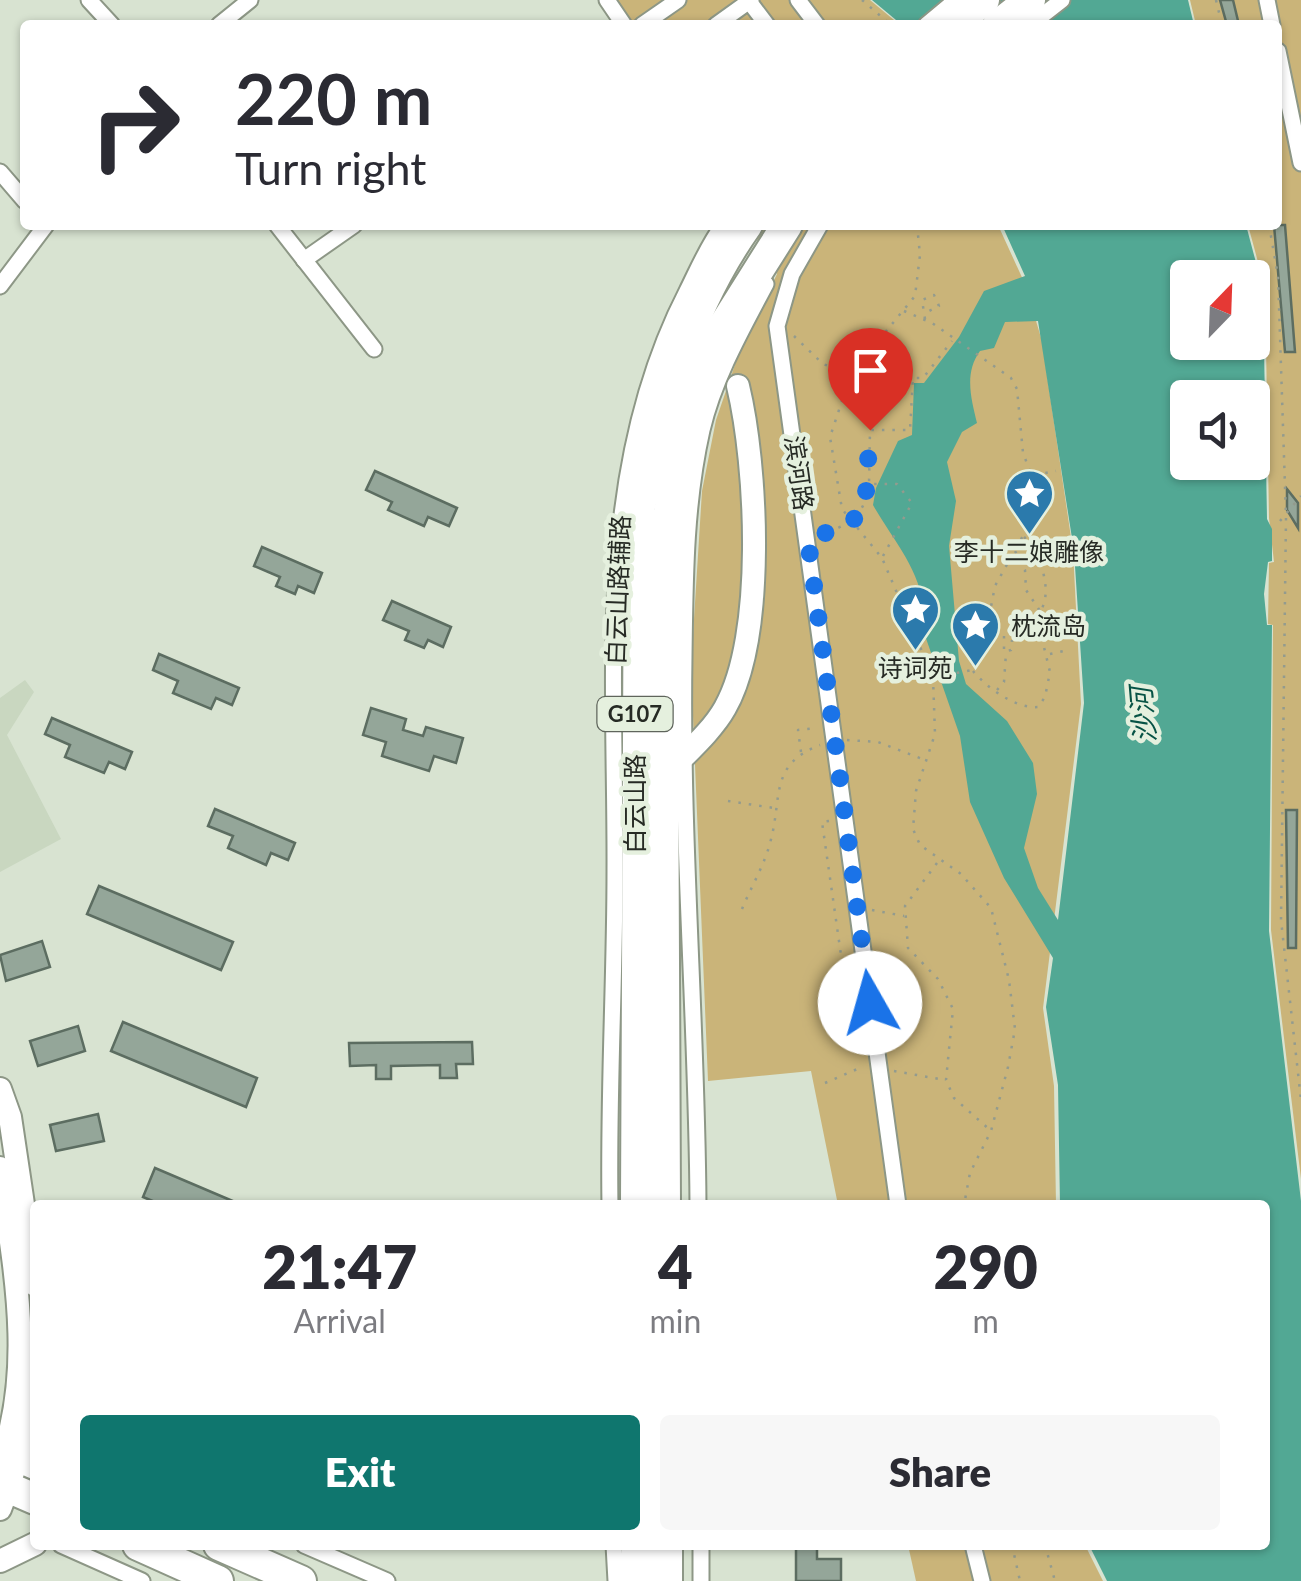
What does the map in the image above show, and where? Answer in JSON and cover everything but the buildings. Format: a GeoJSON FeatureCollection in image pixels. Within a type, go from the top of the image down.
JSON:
{"type":"FeatureCollection","features":[{"type":"Feature","properties":{"kind":"highway"},"geometry":{"type":"LineString","coordinates":[[958,20],[984,0]]}},
{"type":"Feature","properties":{"kind":"highway"},"geometry":{"type":"LineString","coordinates":[[1004,20],[1030,0]]}},
{"type":"Feature","properties":{"kind":"highway","name":"G107"},"geometry":{"type":"LineString","coordinates":[[769,262],[784,230]]}},
{"type":"Feature","properties":{"kind":"highway","name":"白云山路"},"geometry":{"type":"LineString","coordinates":[[636,1200],[639,511],[660,412],[692,319],[731,231]]}},
{"type":"Feature","properties":{"kind":"highway","name":"白云山路"},"geometry":{"type":"LineString","coordinates":[[666,1200],[673,767],[668,518],[687,417],[719,333],[769,262]]}},
{"type":"Feature","properties":{"kind":"highway"},"geometry":{"type":"LineString","coordinates":[[149,1550],[218,1581]]}},
{"type":"Feature","properties":{"kind":"highway"},"geometry":{"type":"LineString","coordinates":[[230,1550],[301,1581]]}},
{"type":"Feature","properties":{"kind":"highway"},"geometry":{"type":"LineString","coordinates":[[667,1550],[667,1581]]}},
{"type":"Feature","properties":{"kind":"street"},"geometry":{"type":"LineString","coordinates":[[89,0],[107,20]]}},
{"type":"Feature","properties":{"kind":"street"},"geometry":{"type":"LineString","coordinates":[[225,20],[250,0]]}},
{"type":"Feature","properties":{"kind":"street"},"geometry":{"type":"LineString","coordinates":[[649,20],[678,0]]}},
{"type":"Feature","properties":{"kind":"street"},"geometry":{"type":"LineString","coordinates":[[723,20],[749,0]]}},
{"type":"Feature","properties":{"kind":"street"},"geometry":{"type":"LineString","coordinates":[[932,20],[956,0]]}},
{"type":"Feature","properties":{"kind":"street"},"geometry":{"type":"LineString","coordinates":[[1036,20],[1062,0]]}},
{"type":"Feature","properties":{"kind":"street"},"geometry":{"type":"LineString","coordinates":[[1282,70],[1301,162]]}},
{"type":"Feature","properties":{"kind":"street"},"geometry":{"type":"LineString","coordinates":[[0,172],[20,195]]}},
{"type":"Feature","properties":{"kind":"street"},"geometry":{"type":"LineString","coordinates":[[0,286],[45,230]]}},
{"type":"Feature","properties":{"kind":"street"},"geometry":{"type":"LineString","coordinates":[[281,230],[374,349]]}},
{"type":"Feature","properties":{"kind":"street"},"geometry":{"type":"LineString","coordinates":[[304,260],[347,230]]}},
{"type":"Feature","properties":{"kind":"street"},"geometry":{"type":"LineString","coordinates":[[769,262],[799,230]]}},
{"type":"Feature","properties":{"kind":"street","name":"滨河路"},"geometry":{"type":"LineString","coordinates":[[817,230],[792,274],[777,326],[897,1200]]}},
{"type":"Feature","properties":{"kind":"street","name":"白云山路辅路"},"geometry":{"type":"LineString","coordinates":[[610,1200],[614,626],[621,509],[628,455],[646,386],[670,325],[731,231]]}},
{"type":"Feature","properties":{"kind":"street"},"geometry":{"type":"LineString","coordinates":[[698,1200],[698,1062],[673,767],[725,708],[749,638],[753,506],[738,386]]}},
{"type":"Feature","properties":{"kind":"street"},"geometry":{"type":"LineString","coordinates":[[0,1089],[10,1117],[30,1251]]}},
{"type":"Feature","properties":{"kind":"street"},"geometry":{"type":"LineString","coordinates":[[0,1168],[25,1355],[12,1474]]}},
{"type":"Feature","properties":{"kind":"street"},"geometry":{"type":"LineString","coordinates":[[0,1561],[30,1546]]}},
{"type":"Feature","properties":{"kind":"street"},"geometry":{"type":"LineString","coordinates":[[73,1550],[142,1581]]}},
{"type":"Feature","properties":{"kind":"street"},"geometry":{"type":"LineString","coordinates":[[315,1550],[386,1581]]}},
{"type":"Feature","properties":{"kind":"street"},"geometry":{"type":"LineString","coordinates":[[700,1550],[701,1581]]}},
{"type":"Feature","properties":{"kind":"street"},"geometry":{"type":"LineString","coordinates":[[975,1550],[982,1581]]}},
{"type":"Feature","properties":{"kind":"path"},"geometry":{"type":"LineString","coordinates":[[862,0],[887,20]]}},
{"type":"Feature","properties":{"kind":"path"},"geometry":{"type":"LineString","coordinates":[[918,230],[920,255],[915,296],[851,374],[830,437],[836,496],[850,523],[873,541],[936,677],[936,719],[912,810],[914,829],[920,845],[962,874],[991,908],[1010,980],[1015,1029],[991,1131],[970,1172],[965,1200]]}},
{"type":"Feature","properties":{"kind":"path"},"geometry":{"type":"LineString","coordinates":[[1270,230],[1278,276],[1284,515],[1281,920],[1301,1100]]}},
{"type":"Feature","properties":{"kind":"path"},"geometry":{"type":"LineString","coordinates":[[915,296],[931,294],[938,300],[937,309],[927,312]]}},
{"type":"Feature","properties":{"kind":"path"},"geometry":{"type":"LineString","coordinates":[[923,298],[921,306],[927,312]]}},
{"type":"Feature","properties":{"kind":"path"},"geometry":{"type":"LineString","coordinates":[[902,310],[925,320],[981,357],[1011,378],[1017,389],[1018,430],[1039,495],[1016,551],[995,586],[988,622],[972,653],[972,670],[996,691],[1025,708],[1038,707],[1045,696],[1049,654],[1043,643],[1040,610],[1026,590],[1025,570],[1016,551]]}},
{"type":"Feature","properties":{"kind":"path"},"geometry":{"type":"LineString","coordinates":[[925,320],[927,312]]}},
{"type":"Feature","properties":{"kind":"path"},"geometry":{"type":"LineString","coordinates":[[777,326],[806,342],[823,364],[851,374]]}},
{"type":"Feature","properties":{"kind":"path"},"geometry":{"type":"LineString","coordinates":[[808,540],[850,523],[865,508],[870,484],[870,430],[910,430],[912,378],[923,378],[953,340]]}},
{"type":"Feature","properties":{"kind":"path"},"geometry":{"type":"LineString","coordinates":[[1033,475],[1056,472]]}},
{"type":"Feature","properties":{"kind":"path"},"geometry":{"type":"LineString","coordinates":[[870,484],[897,484],[912,503],[882,558]]}},
{"type":"Feature","properties":{"kind":"path"},"geometry":{"type":"LineString","coordinates":[[1280,521],[1301,496]]}},
{"type":"Feature","properties":{"kind":"path"},"geometry":{"type":"LineString","coordinates":[[1023,536],[1041,562],[1046,598],[1040,610]]}},
{"type":"Feature","properties":{"kind":"path"},"geometry":{"type":"LineString","coordinates":[[1041,562],[1062,560]]}},
{"type":"Feature","properties":{"kind":"path"},"geometry":{"type":"LineString","coordinates":[[1004,636],[1001,648],[1006,652]]}},
{"type":"Feature","properties":{"kind":"path"},"geometry":{"type":"LineString","coordinates":[[1006,652],[1011,650],[1012,640]]}},
{"type":"Feature","properties":{"kind":"path"},"geometry":{"type":"LineString","coordinates":[[1049,654],[1070,650]]}},
{"type":"Feature","properties":{"kind":"path"},"geometry":{"type":"LineString","coordinates":[[996,691],[1004,682],[1006,652]]}},
{"type":"Feature","properties":{"kind":"path"},"geometry":{"type":"LineString","coordinates":[[936,677],[972,670]]}},
{"type":"Feature","properties":{"kind":"path"},"geometry":{"type":"LineString","coordinates":[[801,752],[798,730],[878,742],[927,760]]}},
{"type":"Feature","properties":{"kind":"path"},"geometry":{"type":"LineString","coordinates":[[742,909],[770,843],[784,770],[801,752],[834,733]]}},
{"type":"Feature","properties":{"kind":"path"},"geometry":{"type":"LineString","coordinates":[[728,800],[776,808]]}},
{"type":"Feature","properties":{"kind":"path"},"geometry":{"type":"LineString","coordinates":[[842,962],[822,822],[846,820]]}},
{"type":"Feature","properties":{"kind":"path"},"geometry":{"type":"LineString","coordinates":[[939,860],[905,906],[908,948],[938,979],[953,1009],[946,1080],[954,1098],[991,1131]]}},
{"type":"Feature","properties":{"kind":"path"},"geometry":{"type":"LineString","coordinates":[[1013,1550],[1020,1581]]}},
{"type":"Feature","properties":{"kind":"path"},"geometry":{"type":"LineString","coordinates":[[1046,1550],[1055,1581]]}},
{"type":"Feature","properties":{"kind":"shaded area"},"geometry":{"type":"Polygon","coordinates":[[[600,0],[870,0],[894,20],[613,20],[600,0]]]}},
{"type":"Feature","properties":{"kind":"shaded area"},"geometry":{"type":"Polygon","coordinates":[[[1190,0],[1301,0],[1301,1179],[1271,930],[1273,625],[1268,624],[1269,563],[1274,562],[1269,518],[1270,380],[1267,380],[1266,360],[1270,360],[1270,260],[1257,260],[1249,230],[1282,230],[1282,20],[1195,20],[1190,0]]]}},
{"type":"Feature","properties":{"kind":"shaded area"},"geometry":{"type":"Polygon","coordinates":[[[752,230],[1000,230],[1025,284],[1042,341],[1073,551],[1081,704],[1043,1008],[1054,1086],[1056,1200],[837,1200],[811,1071],[708,1081],[691,667],[702,491],[716,420],[740,350],[777,274],[752,230]]]}},
{"type":"Feature","properties":{"kind":"shaded area"},"geometry":{"type":"Polygon","coordinates":[[[25,680],[34,692],[7,735],[61,839],[0,872],[0,698],[25,680]]]}},
{"type":"Feature","properties":{"kind":"shaded area"},"geometry":{"type":"Polygon","coordinates":[[[909,1550],[1088,1550],[1103,1581],[916,1581],[909,1550]]]}},
{"type":"Feature","properties":{"kind":"water"},"geometry":{"type":"Polygon","coordinates":[[[872,0],[1188,0],[1193,20],[896,20],[872,0]]]}},
{"type":"Feature","properties":{"kind":"water","name":"沙河"},"geometry":{"type":"Polygon","coordinates":[[[1004,230],[1247,230],[1255,260],[1170,260],[1170,360],[1264,360],[1265,380],[1170,380],[1170,480],[1266,480],[1267,519],[1272,529],[1272,561],[1268,562],[1264,594],[1267,625],[1272,625],[1269,931],[1301,1201],[1301,1581],[1107,1581],[1092,1550],[1270,1550],[1270,1200],[1060,1200],[1058,1085],[1046,1007],[1053,958],[1004,878],[970,802],[960,736],[921,624],[921,592],[908,562],[873,505],[876,488],[898,441],[912,435],[914,383],[924,383],[959,337],[984,291],[1025,276],[1004,230]],[[1038,321],[1005,322],[994,348],[980,351],[975,359],[970,386],[977,423],[962,432],[947,462],[956,501],[949,546],[959,661],[966,684],[1007,721],[1033,763],[1037,794],[1024,848],[1038,888],[1058,920],[1084,703],[1074,551],[1038,321]]]}},
{"type":"Feature","properties":{"kind":"place","name":"李十二娘雕像"},"geometry":{"type":"Point","coordinates":[1029,536]}},
{"type":"Feature","properties":{"kind":"place","name":"诗词苑"},"geometry":{"type":"Point","coordinates":[915,652]}},
{"type":"Feature","properties":{"kind":"place","name":"枕流岛"},"geometry":{"type":"Point","coordinates":[976,668]}},
{"type":"Feature","properties":{"kind":"route"},"geometry":{"type":"LineString","coordinates":[[870,430],[870,484],[865,508],[850,523],[808,540],[870,1003]]}}]}
